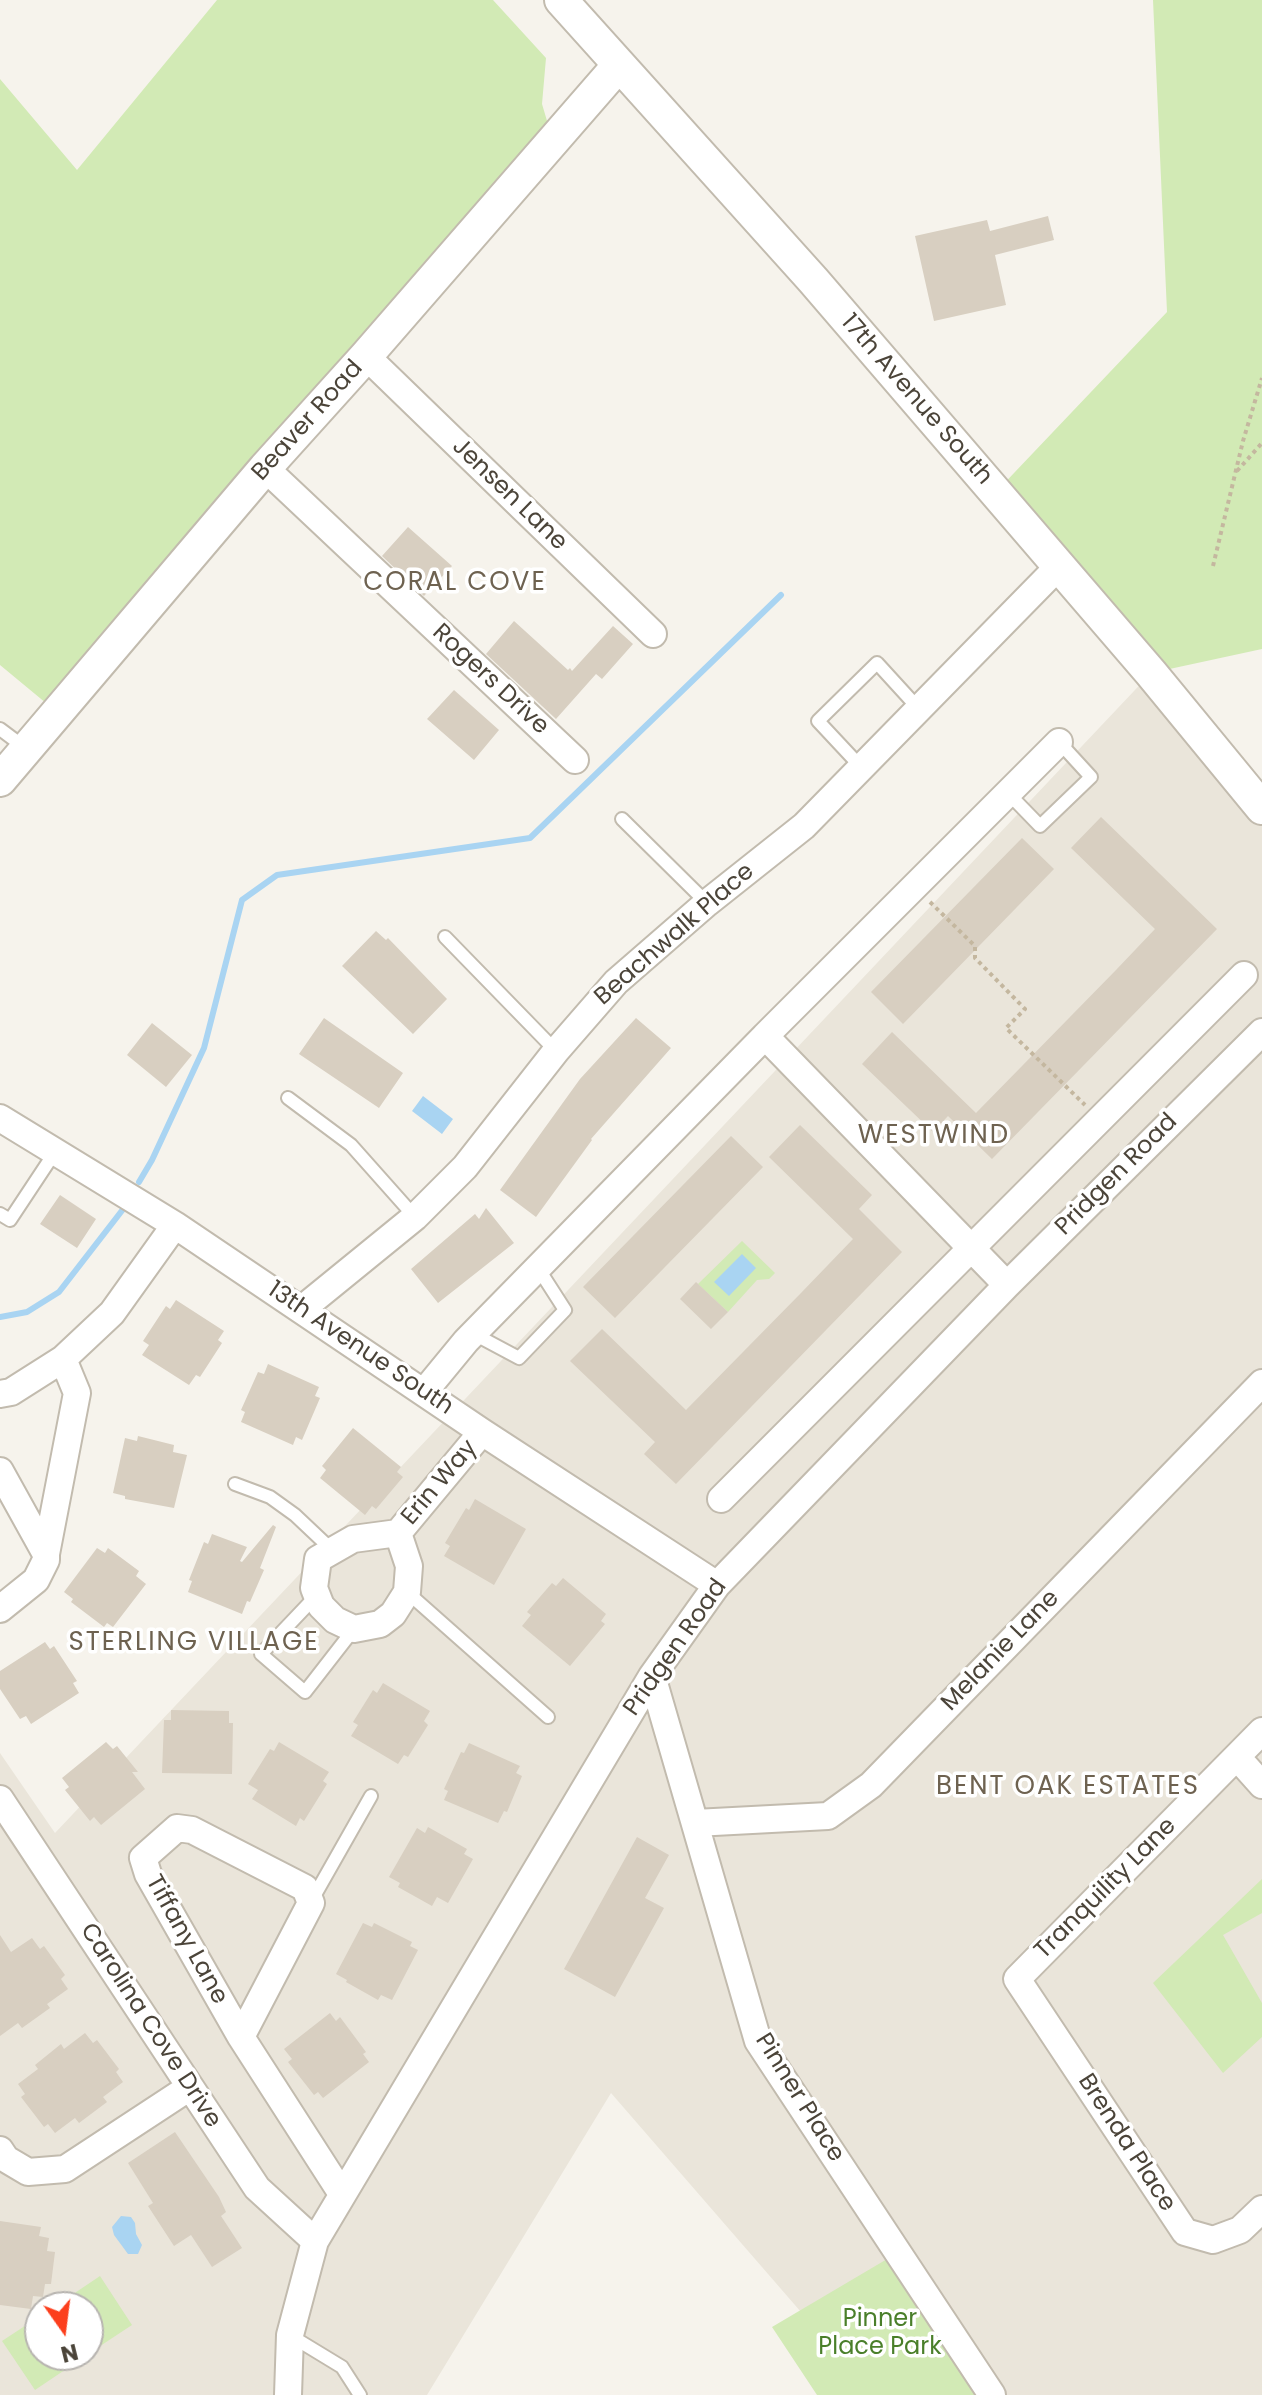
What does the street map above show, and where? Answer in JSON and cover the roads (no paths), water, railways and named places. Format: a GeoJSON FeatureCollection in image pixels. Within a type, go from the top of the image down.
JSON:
{"type":"FeatureCollection","features":[{"type":"Feature","properties":{"kind":"street","name":"17th Avenue South"},"geometry":{"type":"LineString","coordinates":[[561,0],[813,280],[1262,808]]}},
{"type":"Feature","properties":{"kind":"street","name":"Beaver Road"},"geometry":{"type":"LineString","coordinates":[[0,780],[265,468],[619,65]]}},
{"type":"Feature","properties":{"kind":"street","name":"Jensen Lane"},"geometry":{"type":"LineString","coordinates":[[366,356],[653,634]]}},
{"type":"Feature","properties":{"kind":"street","name":"Rogers Drive"},"geometry":{"type":"LineString","coordinates":[[265,468],[575,760]]}},
{"type":"Feature","properties":{"kind":"street","name":"Beachwalk Place"},"geometry":{"type":"LineString","coordinates":[[302,1309],[415,1217],[465,1167],[556,1051],[616,982],[707,903],[804,826],[1058,567]]}},
{"type":"Feature","properties":{"kind":"street"},"geometry":{"type":"LineString","coordinates":[[424,1392],[474,1334],[538,1268],[1059,742]]}},
{"type":"Feature","properties":{"kind":"street"},"geometry":{"type":"LineString","coordinates":[[721,1499],[1244,975]]}},
{"type":"Feature","properties":{"kind":"street","name":"Pridgen Road"},"geometry":{"type":"LineString","coordinates":[[288,2395],[290,2335],[315,2241],[652,1676],[717,1585],[1007,1285],[1262,1032]]}},
{"type":"Feature","properties":{"kind":"street"},"geometry":{"type":"LineString","coordinates":[[765,1036],[1007,1285]]}},
{"type":"Feature","properties":{"kind":"street","name":"13th Avenue South"},"geometry":{"type":"LineString","coordinates":[[0,1118],[175,1225],[482,1432],[717,1585]]}},
{"type":"Feature","properties":{"kind":"street"},"geometry":{"type":"LineString","coordinates":[[0,1394],[11,1392],[63,1359],[112,1313],[175,1225]]}},
{"type":"Feature","properties":{"kind":"street"},"geometry":{"type":"LineString","coordinates":[[0,1609],[36,1580],[46,1560],[77,1393],[63,1359]]}},
{"type":"Feature","properties":{"kind":"street","name":"Melanie Lane"},"geometry":{"type":"LineString","coordinates":[[695,1823],[828,1816],[871,1785],[1262,1383]]}},
{"type":"Feature","properties":{"kind":"street","name":"Erin Way"},"geometry":{"type":"LineString","coordinates":[[331,1549],[353,1539],[398,1533],[482,1432]]}},
{"type":"Feature","properties":{"kind":"street"},"geometry":{"type":"LineString","coordinates":[[0,1471],[46,1554]]}},
{"type":"Feature","properties":{"kind":"street","name":"Erin Way"},"geometry":{"type":"LineString","coordinates":[[398,1533],[409,1566],[407,1592]]}},
{"type":"Feature","properties":{"kind":"street"},"geometry":{"type":"LineString","coordinates":[[331,1549],[318,1559],[314,1588],[321,1606],[335,1620],[354,1629],[380,1624],[393,1614],[407,1592]]}},
{"type":"Feature","properties":{"kind":"street","name":"Pinner Place"},"geometry":{"type":"LineString","coordinates":[[652,1676],[758,2041],[992,2395]]}},
{"type":"Feature","properties":{"kind":"street","name":"Tranquility Lane"},"geometry":{"type":"LineString","coordinates":[[1017,1979],[1262,1731]]}},
{"type":"Feature","properties":{"kind":"street"},"geometry":{"type":"LineString","coordinates":[[1237,1757],[1262,1785]]}},
{"type":"Feature","properties":{"kind":"street","name":"Carolina Cove Drive"},"geometry":{"type":"LineString","coordinates":[[0,1799],[257,2188],[315,2241]]}},
{"type":"Feature","properties":{"kind":"street","name":"Tiffany Lane"},"geometry":{"type":"LineString","coordinates":[[241,2037],[311,1903],[305,1888],[192,1830],[177,1828],[143,1858],[148,1874],[241,2037],[342,2194]]}},
{"type":"Feature","properties":{"kind":"street","name":"Brenda Place"},"geometry":{"type":"LineString","coordinates":[[1017,1979],[1185,2232],[1213,2252],[1262,2209]]}},
{"type":"Feature","properties":{"kind":"street"},"geometry":{"type":"LineString","coordinates":[[0,2150],[6,2159],[28,2172],[65,2169],[190,2087]]}},
{"type":"Feature","properties":{"kind":"lane"},"geometry":{"type":"LineString","coordinates":[[861,767],[818,721],[877,663],[919,709]]}},
{"type":"Feature","properties":{"kind":"lane"},"geometry":{"type":"LineString","coordinates":[[0,729],[26,749]]}},
{"type":"Feature","properties":{"kind":"lane"},"geometry":{"type":"LineString","coordinates":[[1008,793],[1040,826],[1091,777],[1059,742]]}},
{"type":"Feature","properties":{"kind":"lane"},"geometry":{"type":"LineString","coordinates":[[622,819],[707,903]]}},
{"type":"Feature","properties":{"kind":"lane"},"geometry":{"type":"LineString","coordinates":[[445,937],[556,1051]]}},
{"type":"Feature","properties":{"kind":"lane"},"geometry":{"type":"LineString","coordinates":[[288,1098],[351,1145],[415,1217]]}},
{"type":"Feature","properties":{"kind":"lane"},"geometry":{"type":"LineString","coordinates":[[0,1214],[10,1220],[55,1152]]}},
{"type":"Feature","properties":{"kind":"lane"},"geometry":{"type":"LineString","coordinates":[[474,1334],[519,1358],[565,1310],[538,1268]]}},
{"type":"Feature","properties":{"kind":"lane"},"geometry":{"type":"LineString","coordinates":[[235,1484],[270,1497],[295,1515],[331,1549]]}},
{"type":"Feature","properties":{"kind":"lane"},"geometry":{"type":"LineString","coordinates":[[407,1592],[548,1717]]}},
{"type":"Feature","properties":{"kind":"lane"},"geometry":{"type":"LineString","coordinates":[[317,1595],[261,1654],[305,1692],[354,1629]]}},
{"type":"Feature","properties":{"kind":"lane"},"geometry":{"type":"LineString","coordinates":[[311,1903],[371,1796]]}},
{"type":"Feature","properties":{"kind":"lane"},"geometry":{"type":"LineString","coordinates":[[290,2335],[342,2367],[360,2395]]}},
{"type":"Feature","properties":{"kind":"water"},"geometry":{"type":"Polygon","coordinates":[[[423,1096],[453,1119],[442,1134],[412,1111],[423,1096]]]}},
{"type":"Feature","properties":{"kind":"water"},"geometry":{"type":"Polygon","coordinates":[[[742,1254],[756,1268],[729,1296],[714,1282],[742,1254]]]}},
{"type":"Feature","properties":{"kind":"water"},"geometry":{"type":"Polygon","coordinates":[[[121,2216],[131,2217],[135,2223],[142,2245],[138,2254],[128,2254],[114,2235],[112,2227],[121,2216]]]}},
{"type":"Feature","properties":{"kind":"waterway"},"geometry":{"type":"LineString","coordinates":[[139,1182],[204,1048],[242,900],[277,875],[530,838],[781,595]]}},
{"type":"Feature","properties":{"kind":"waterway"},"geometry":{"type":"LineString","coordinates":[[0,1317],[27,1312],[59,1292],[124,1208]]}},
{"type":"Feature","properties":{"kind":"district","name":"CORAL COVE"},"geometry":{"type":"Point","coordinates":[455,583]}},
{"type":"Feature","properties":{"kind":"district","name":"WESTWIND"},"geometry":{"type":"Point","coordinates":[934,1136]}},
{"type":"Feature","properties":{"kind":"district","name":"STERLING VILLAGE"},"geometry":{"type":"Point","coordinates":[194,1643]}},
{"type":"Feature","properties":{"kind":"district","name":"BENT OAK ESTATES"},"geometry":{"type":"Point","coordinates":[1068,1787]}},
{"type":"Feature","properties":{"kind":"park label","name":"Pinner Place Park"},"geometry":{"type":"Point","coordinates":[880,2334]}}]}
